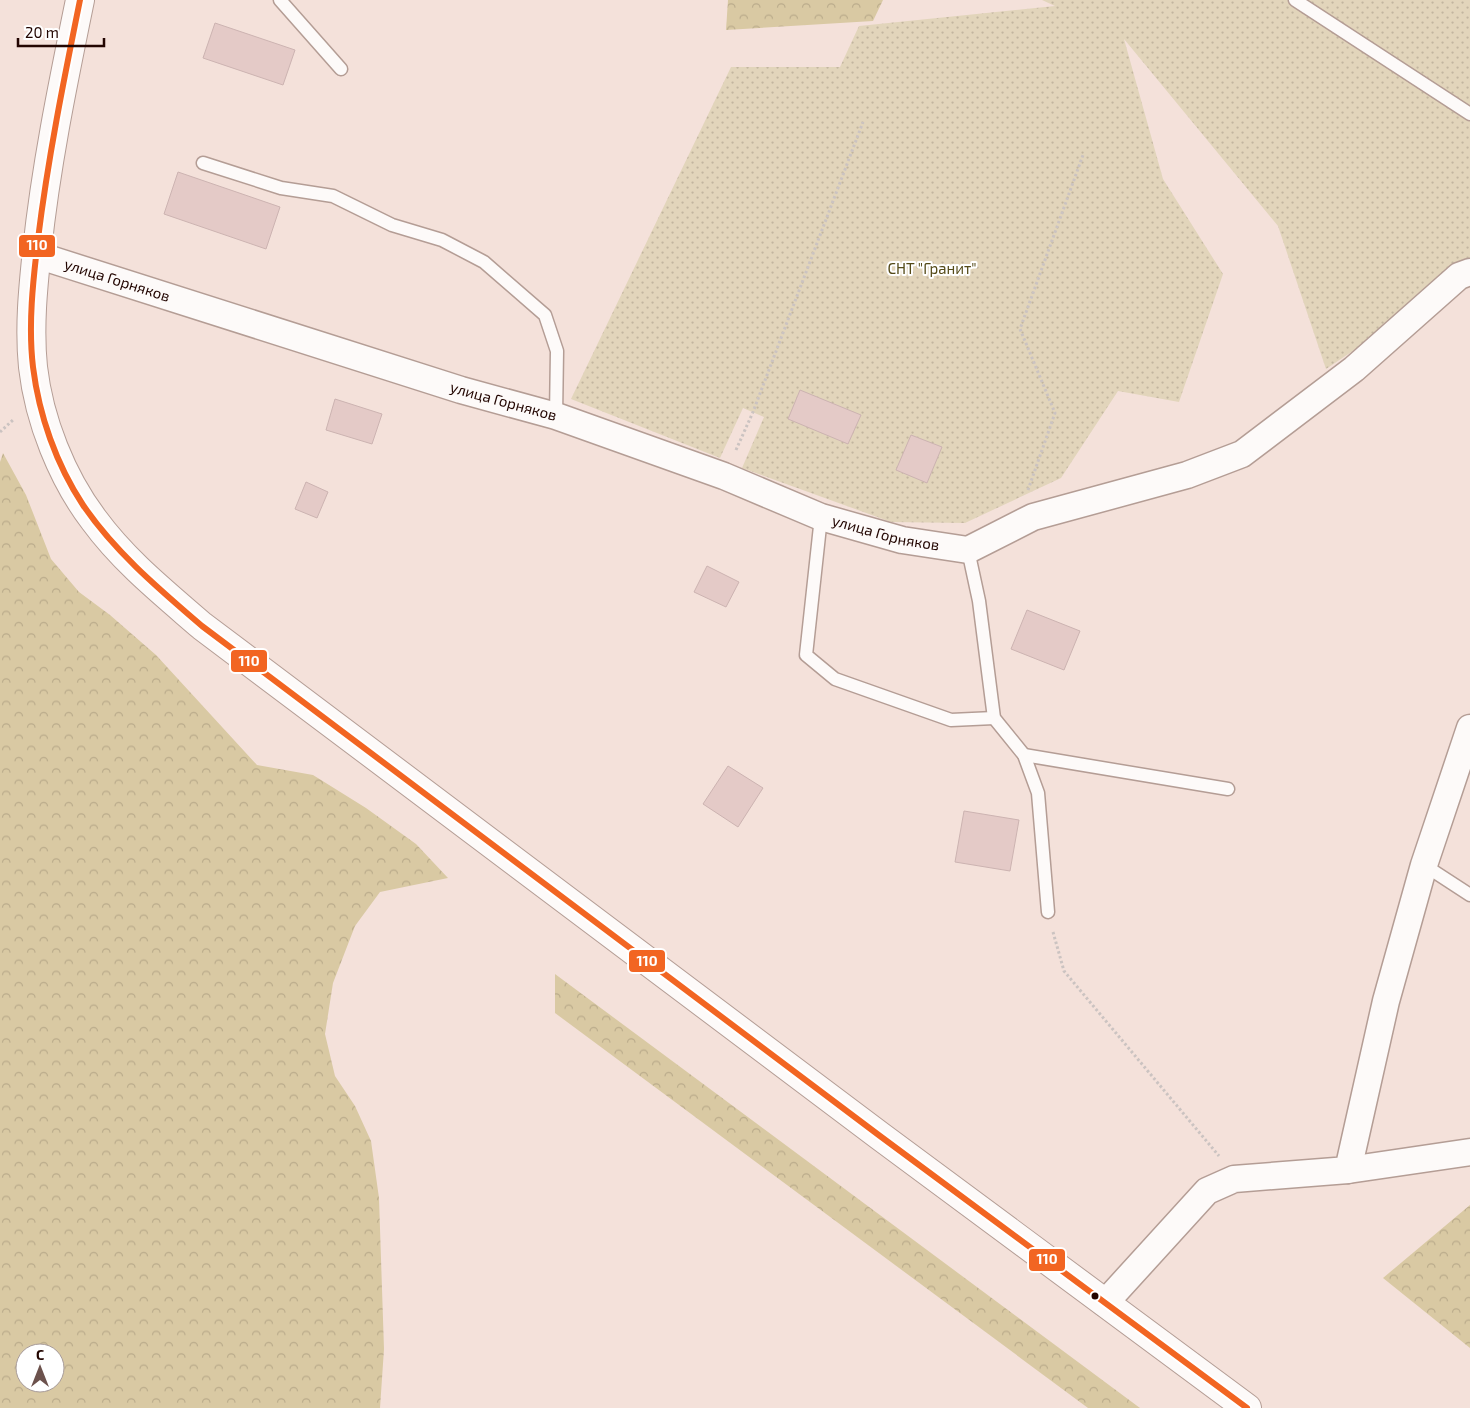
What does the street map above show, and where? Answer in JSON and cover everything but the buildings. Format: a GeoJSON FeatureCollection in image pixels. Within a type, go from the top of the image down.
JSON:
{"type":"FeatureCollection","features":[{"type":"Feature","properties":{"kind":"main road"},"geometry":{"type":"LineString","coordinates":[[80,0],[55,120],[32,293],[33,368],[50,438],[68,478],[94,520],[154,585],[202,626],[1246,1408]]}},
{"type":"Feature","properties":{"kind":"street","name":"улица Горняков"},"geometry":{"type":"LineString","coordinates":[[37,255],[461,390],[556,416],[724,476],[822,517],[902,540],[968,550]]}},
{"type":"Feature","properties":{"kind":"street"},"geometry":{"type":"LineString","coordinates":[[968,550],[1034,517],[1187,476],[1242,454],[1354,369],[1459,276],[1470,272]]}},
{"type":"Feature","properties":{"kind":"street"},"geometry":{"type":"LineString","coordinates":[[1348,1170],[1386,1001],[1424,866],[1470,728]]}},
{"type":"Feature","properties":{"kind":"street"},"geometry":{"type":"LineString","coordinates":[[1105,1302],[1207,1191],[1234,1179],[1348,1170],[1470,1152]]}},
{"type":"Feature","properties":{"kind":"lane"},"geometry":{"type":"LineString","coordinates":[[280,0],[341,69]]}},
{"type":"Feature","properties":{"kind":"lane"},"geometry":{"type":"LineString","coordinates":[[1295,0],[1470,114]]}},
{"type":"Feature","properties":{"kind":"lane"},"geometry":{"type":"LineString","coordinates":[[203,163],[281,188],[332,196],[392,225],[442,240],[484,262],[545,315],[557,351],[556,416]]}},
{"type":"Feature","properties":{"kind":"lane"},"geometry":{"type":"LineString","coordinates":[[822,517],[806,655],[835,679],[952,720],[994,718]]}},
{"type":"Feature","properties":{"kind":"lane"},"geometry":{"type":"LineString","coordinates":[[968,550],[980,601],[994,718],[1024,755],[1038,793],[1048,912]]}},
{"type":"Feature","properties":{"kind":"lane"},"geometry":{"type":"LineString","coordinates":[[1024,755],[1228,789]]}},
{"type":"Feature","properties":{"kind":"lane"},"geometry":{"type":"LineString","coordinates":[[1424,866],[1470,895]]}},
{"type":"Feature","properties":{"kind":"path"},"geometry":{"type":"LineString","coordinates":[[724,476],[753,412],[863,122]]}},
{"type":"Feature","properties":{"kind":"path"},"geometry":{"type":"LineString","coordinates":[[1034,517],[1027,495],[1055,413],[1020,329],[1083,155]]}},
{"type":"Feature","properties":{"kind":"path"},"geometry":{"type":"LineString","coordinates":[[1048,912],[1064,971],[1216,1151],[1234,1179]]}},
{"type":"Feature","properties":{"kind":"green space"},"geometry":{"type":"Polygon","coordinates":[[[728,0],[883,0],[873,21],[726,30],[728,0]]]}},
{"type":"Feature","properties":{"kind":"green space","name":"СНТ \"Гранит\""},"geometry":{"type":"Polygon","coordinates":[[[1042,0],[1470,0],[1470,272],[1326,369],[1278,226],[1124,39],[1163,179],[1223,274],[1179,402],[1118,391],[1061,478],[965,523],[891,522],[742,468],[764,417],[743,408],[720,458],[571,399],[731,67],[840,67],[859,26],[1055,6],[1042,0]]]}},
{"type":"Feature","properties":{"kind":"green space"},"geometry":{"type":"Polygon","coordinates":[[[3,453],[26,495],[51,559],[79,592],[110,615],[156,655],[257,765],[313,775],[366,808],[416,844],[448,878],[380,892],[355,926],[333,983],[325,1034],[335,1076],[355,1106],[371,1141],[379,1198],[384,1349],[380,1408],[0,1408],[0,462],[3,453]]]}},
{"type":"Feature","properties":{"kind":"green space"},"geometry":{"type":"Polygon","coordinates":[[[555,974],[1140,1408],[1088,1408],[555,1013],[555,974]]]}},
{"type":"Feature","properties":{"kind":"green space"},"geometry":{"type":"Polygon","coordinates":[[[1470,1205],[1470,1348],[1383,1278],[1470,1205]]]}},
{"type":"Feature","properties":{"kind":"transit line","name":"110"},"geometry":{"type":"LineString","coordinates":[[80,0],[42,209],[33,287],[32,351],[36,385],[50,439],[73,489],[109,539],[138,569],[202,626],[880,1136],[1247,1408]]}}]}
